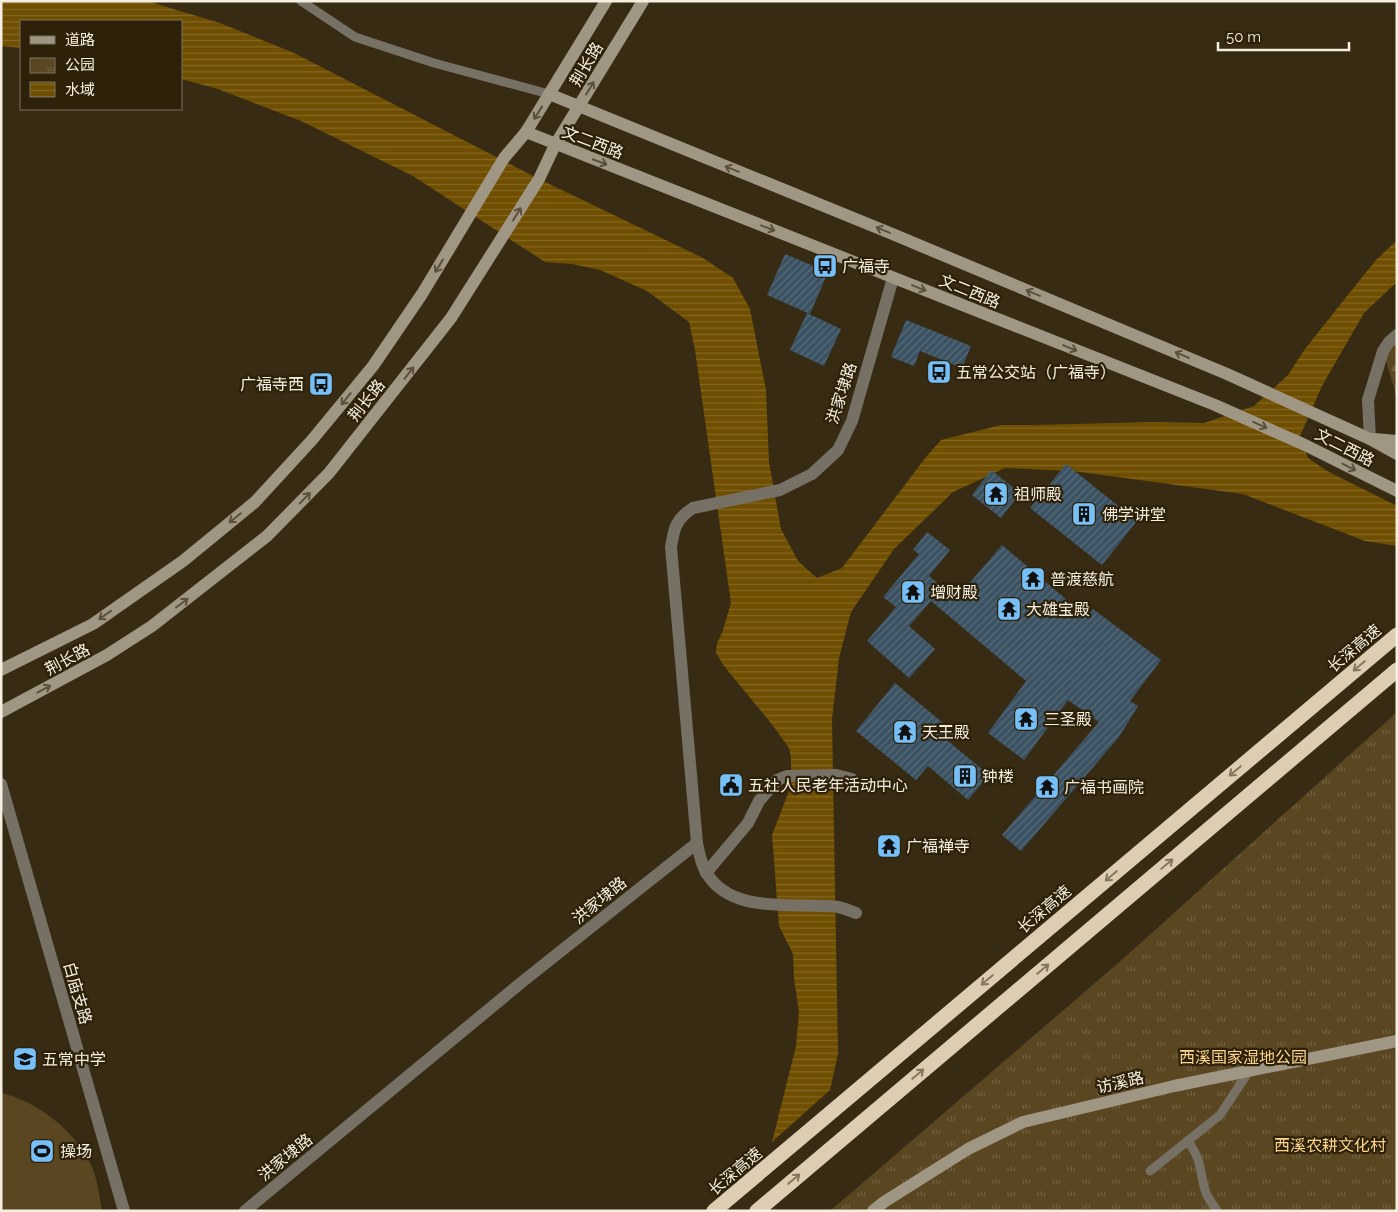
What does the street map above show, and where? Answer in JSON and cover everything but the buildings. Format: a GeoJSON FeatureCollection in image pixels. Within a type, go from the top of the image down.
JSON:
{"type":"FeatureCollection","features":[{"type":"Feature","properties":{"kind":"highway","name":"长深高速"},"geometry":{"type":"LineString","coordinates":[[714,1211],[1397,634]]}},
{"type":"Feature","properties":{"kind":"highway"},"geometry":{"type":"LineString","coordinates":[[757,1211],[1397,670]]}},
{"type":"Feature","properties":{"kind":"main road","name":"荆长路"},"geometry":{"type":"LineString","coordinates":[[1,670],[93,624],[182,561],[255,502],[312,440],[373,366],[422,294],[504,158],[526,132],[606,1]]}},
{"type":"Feature","properties":{"kind":"main road","name":"荆长路"},"geometry":{"type":"LineString","coordinates":[[1,712],[108,655],[152,626],[267,536],[329,473],[451,318],[539,179],[555,145],[643,1]]}},
{"type":"Feature","properties":{"kind":"main road","name":"文二西路"},"geometry":{"type":"LineString","coordinates":[[550,94],[1228,374],[1370,439],[1397,454]]}},
{"type":"Feature","properties":{"kind":"main road","name":"文二西路"},"geometry":{"type":"LineString","coordinates":[[526,132],[1215,406],[1305,445],[1397,491]]}},
{"type":"Feature","properties":{"kind":"main road"},"geometry":{"type":"LineString","coordinates":[[1370,439],[1397,441]]}},
{"type":"Feature","properties":{"kind":"main road","name":"访溪路"},"geometry":{"type":"LineString","coordinates":[[874,1211],[897,1193],[968,1149],[1023,1122],[1174,1086],[1397,1041]]}},
{"type":"Feature","properties":{"kind":"street","name":"洪家埭路"},"geometry":{"type":"LineString","coordinates":[[245,1211],[522,982],[697,843],[671,547],[674,529],[682,516],[693,508],[780,490],[812,474],[838,450],[852,421],[893,278]]}},
{"type":"Feature","properties":{"kind":"street"},"geometry":{"type":"LineString","coordinates":[[1370,439],[1368,400],[1384,351],[1389,342],[1397,335]]}},
{"type":"Feature","properties":{"kind":"street"},"geometry":{"type":"LineString","coordinates":[[706,873],[748,823],[759,801],[777,780],[787,776],[836,775],[852,779]]}},
{"type":"Feature","properties":{"kind":"street","name":"白庙支路"},"geometry":{"type":"LineString","coordinates":[[1,784],[124,1211]]}},
{"type":"Feature","properties":{"kind":"street"},"geometry":{"type":"LineString","coordinates":[[697,843],[700,859],[706,873],[719,888],[739,898],[763,905],[839,907],[856,913]]}},
{"type":"Feature","properties":{"kind":"lane"},"geometry":{"type":"LineString","coordinates":[[301,1],[355,38],[434,63],[550,94]]}},
{"type":"Feature","properties":{"kind":"lane"},"geometry":{"type":"LineString","coordinates":[[1150,1170],[1220,1115],[1249,1071]]}},
{"type":"Feature","properties":{"kind":"lane"},"geometry":{"type":"LineString","coordinates":[[1187,1142],[1196,1151],[1207,1194],[1217,1211]]}},
{"type":"Feature","properties":{"kind":"green space"},"geometry":{"type":"Polygon","coordinates":[[[1397,339],[1397,398],[1383,351],[1397,339]]]}},
{"type":"Feature","properties":{"kind":"green space","name":"西溪国家湿地公园"},"geometry":{"type":"Polygon","coordinates":[[[1397,712],[1397,1211],[830,1211],[1124,958],[1397,712]]]}},
{"type":"Feature","properties":{"kind":"green space","name":"操场"},"geometry":{"type":"Polygon","coordinates":[[[1,1093],[27,1102],[39,1109],[51,1117],[72,1137],[81,1148],[94,1171],[102,1211],[1,1211],[1,1093]]]}},
{"type":"Feature","properties":{"kind":"water"},"geometry":{"type":"Polygon","coordinates":[[[1,1],[147,1],[220,23],[294,53],[539,179],[703,258],[733,278],[750,309],[766,390],[769,462],[781,529],[798,561],[817,578],[842,568],[941,440],[1001,425],[1204,423],[1254,406],[1288,375],[1305,349],[1376,260],[1397,240],[1397,282],[1364,313],[1322,386],[1300,436],[1308,458],[1327,471],[1397,506],[1397,546],[1365,541],[1243,494],[1073,471],[1005,468],[953,492],[894,549],[851,612],[839,658],[832,719],[838,1054],[830,1090],[772,1142],[796,1046],[799,1012],[794,979],[793,954],[779,926],[772,835],[791,786],[791,758],[789,748],[774,727],[724,666],[716,653],[717,643],[731,603],[695,350],[689,322],[647,291],[600,270],[572,264],[545,262],[413,176],[301,121],[218,89],[182,79],[182,20],[20,20],[20,48],[1,46],[1,1]]]}},
{"type":"Feature","properties":{"kind":"place","name":"广福寺"},"geometry":{"type":"Point","coordinates":[825,266]}},
{"type":"Feature","properties":{"kind":"place","name":"五常公交站（广福寺）"},"geometry":{"type":"Point","coordinates":[939,372]}},
{"type":"Feature","properties":{"kind":"place","name":"广福寺西"},"geometry":{"type":"Point","coordinates":[321,384]}},
{"type":"Feature","properties":{"kind":"place","name":"祖师殿"},"geometry":{"type":"Point","coordinates":[996,494]}},
{"type":"Feature","properties":{"kind":"place","name":"佛学讲堂"},"geometry":{"type":"Point","coordinates":[1084,514]}},
{"type":"Feature","properties":{"kind":"place","name":"普渡慈航"},"geometry":{"type":"Point","coordinates":[1033,579]}},
{"type":"Feature","properties":{"kind":"place","name":"增财殿"},"geometry":{"type":"Point","coordinates":[913,592]}},
{"type":"Feature","properties":{"kind":"place","name":"大雄宝殿"},"geometry":{"type":"Point","coordinates":[1009,609]}},
{"type":"Feature","properties":{"kind":"place","name":"三圣殿"},"geometry":{"type":"Point","coordinates":[1026,719]}},
{"type":"Feature","properties":{"kind":"place","name":"天王殿"},"geometry":{"type":"Point","coordinates":[905,732]}},
{"type":"Feature","properties":{"kind":"place","name":"钟楼"},"geometry":{"type":"Point","coordinates":[965,776]}},
{"type":"Feature","properties":{"kind":"place","name":"五社人民老年活动中心"},"geometry":{"type":"Point","coordinates":[731,785]}},
{"type":"Feature","properties":{"kind":"place","name":"广福书画院"},"geometry":{"type":"Point","coordinates":[1047,787]}},
{"type":"Feature","properties":{"kind":"place","name":"广福禅寺"},"geometry":{"type":"Point","coordinates":[889,846]}},
{"type":"Feature","properties":{"kind":"place","name":"五常中学"},"geometry":{"type":"Point","coordinates":[25,1059]}},
{"type":"Feature","properties":{"kind":"place","name":"操场"},"geometry":{"type":"Point","coordinates":[42,1151]}},
{"type":"Feature","properties":{"kind":"park label","name":"西溪农耕文化村"},"geometry":{"type":"Point","coordinates":[1330,1145]}}]}
